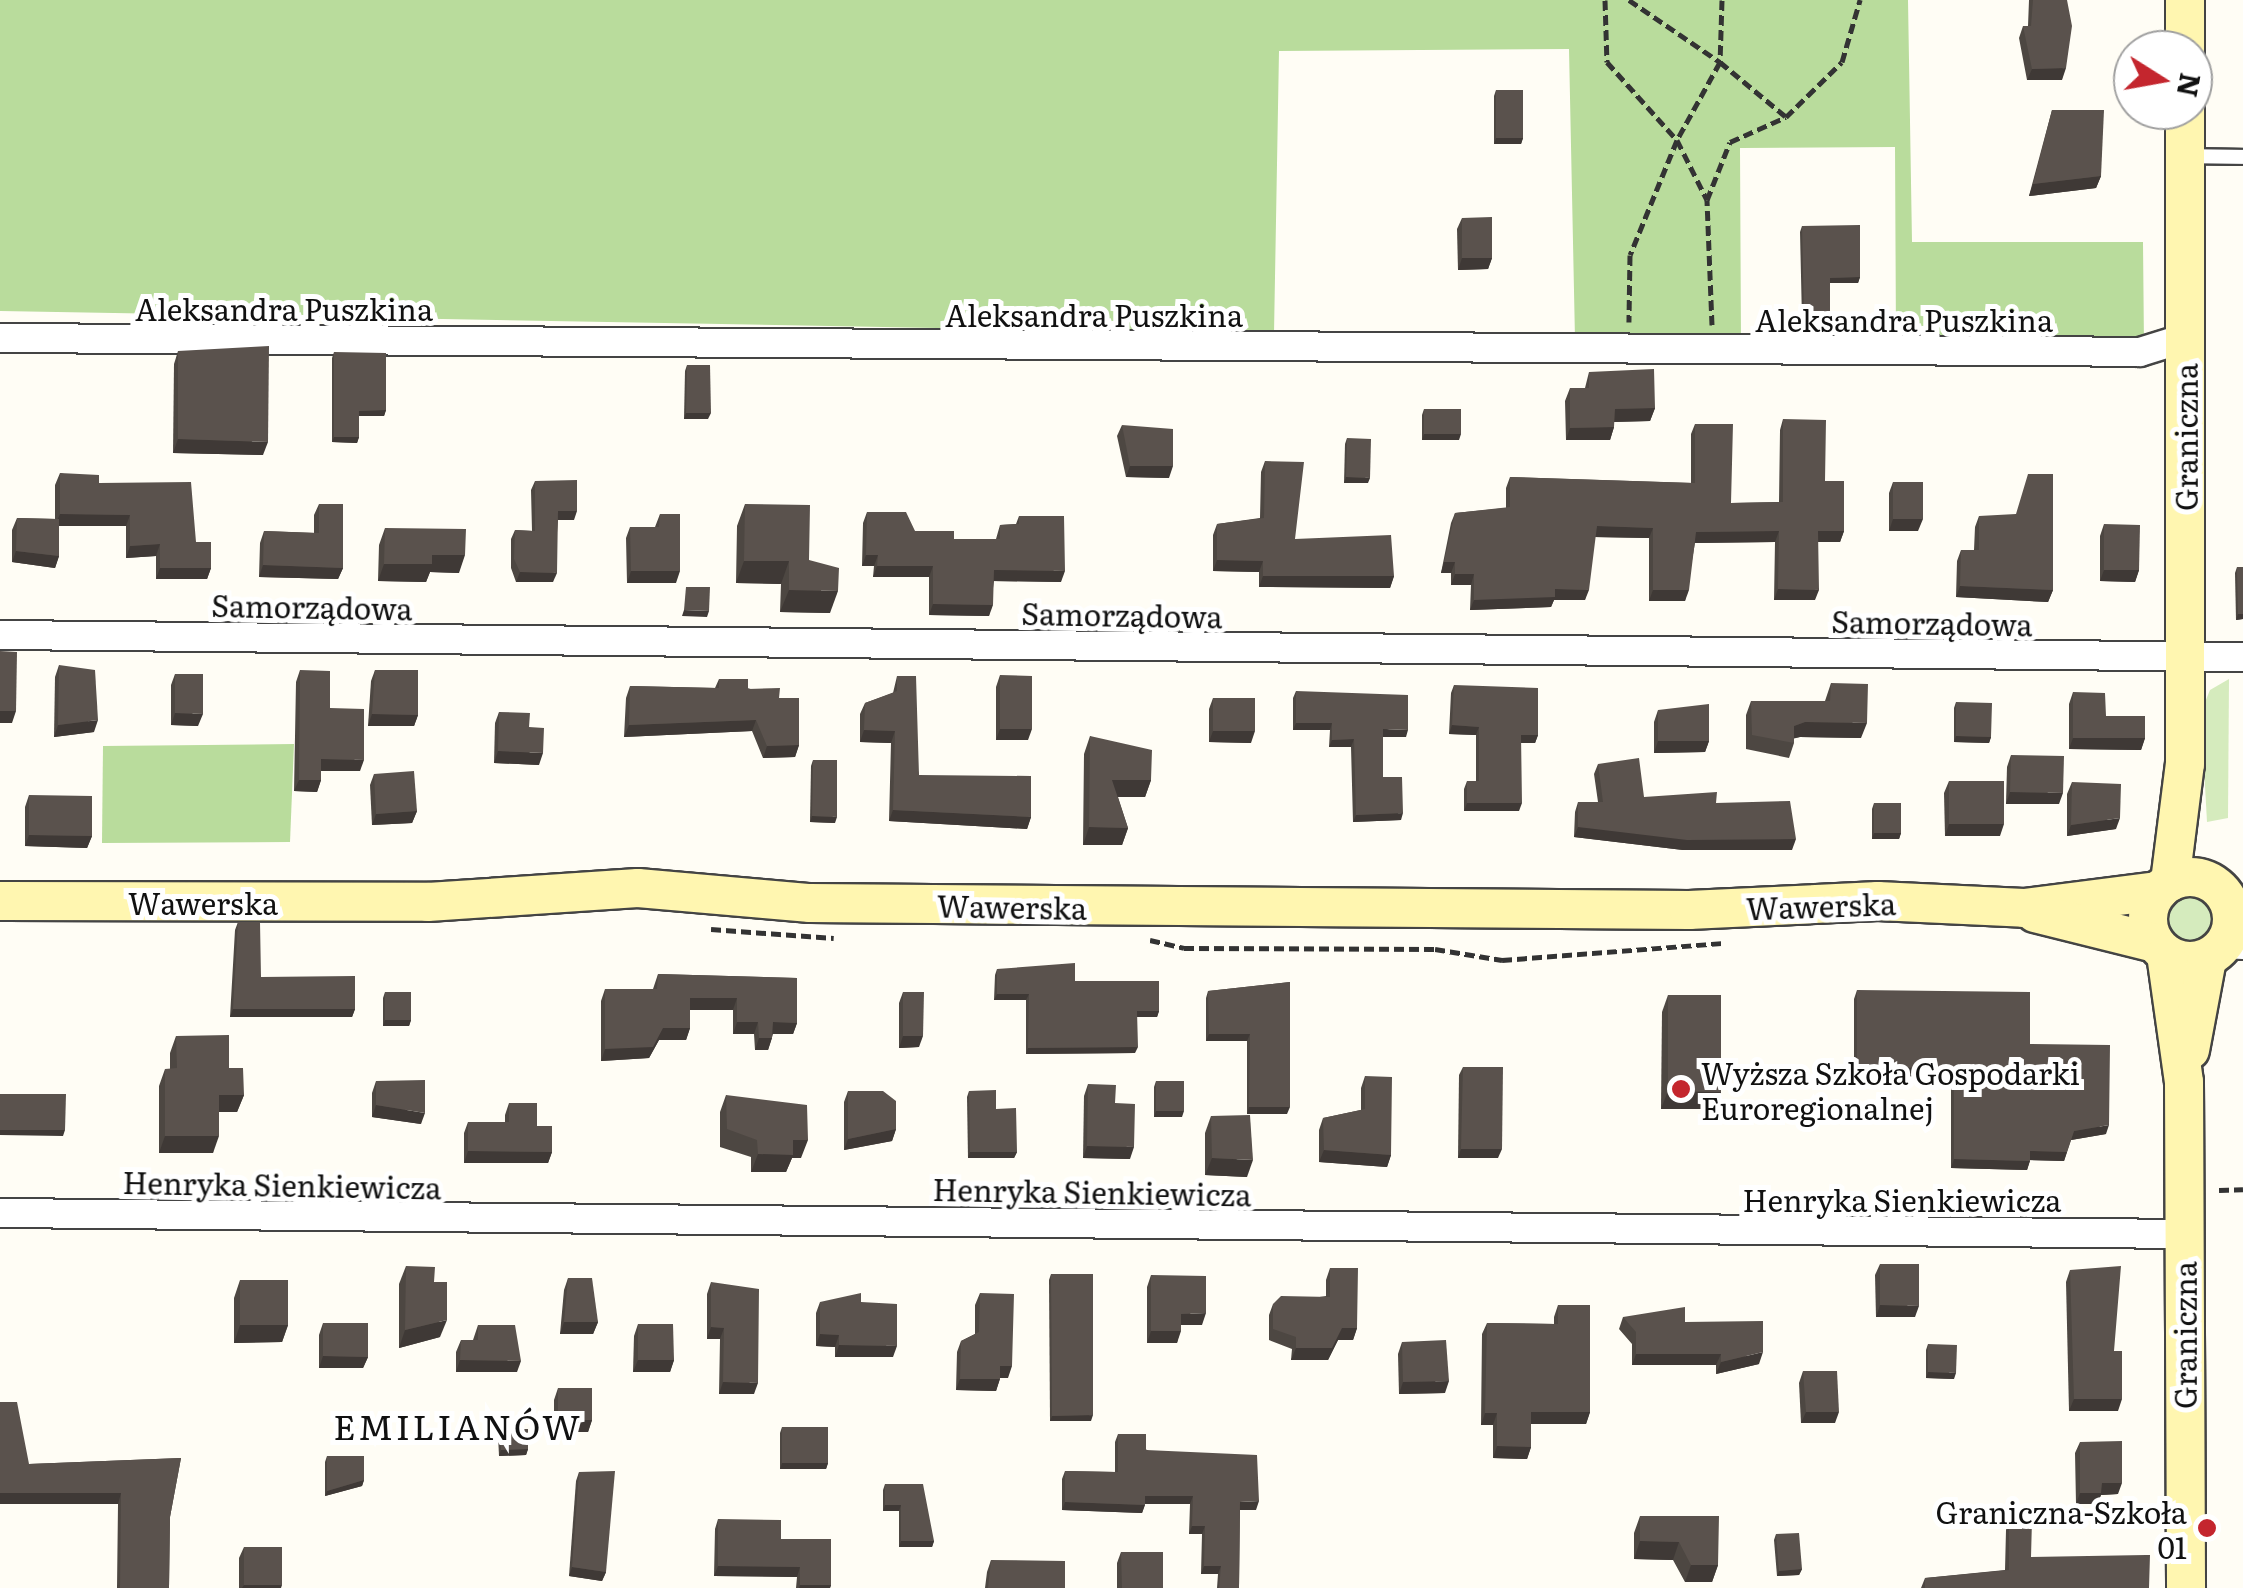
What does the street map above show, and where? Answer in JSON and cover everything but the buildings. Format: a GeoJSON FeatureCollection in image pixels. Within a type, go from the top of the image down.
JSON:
{"type":"FeatureCollection","features":[{"type":"Feature","properties":{"kind":"street"},"geometry":{"type":"LineString","coordinates":[[2185,0],[2185,30]]}},
{"type":"Feature","properties":{"kind":"street","name":"Graniczna"},"geometry":{"type":"LineString","coordinates":[[2185,130],[2185,764],[2165,886],[2148,916],[2160,949],[2184,1082],[2186,1588]]}},
{"type":"Feature","properties":{"kind":"street","name":"Aleksandra Puszkina"},"geometry":{"type":"LineString","coordinates":[[0,338],[2140,352],[2185,338]]}},
{"type":"Feature","properties":{"kind":"street","name":"Samorządowa"},"geometry":{"type":"LineString","coordinates":[[0,636],[2243,657]]}},
{"type":"Feature","properties":{"kind":"street","name":"Graniczna"},"geometry":{"type":"LineString","coordinates":[[2184,1082],[2225,949],[2228,899],[2185,764]]}},
{"type":"Feature","properties":{"kind":"street","name":"Wawerska"},"geometry":{"type":"LineString","coordinates":[[0,901],[428,902],[638,888],[861,904],[2024,908],[2165,886],[2228,899]]}},
{"type":"Feature","properties":{"kind":"street","name":"Wawerska"},"geometry":{"type":"LineString","coordinates":[[2024,908],[2160,949],[2225,949]]}},
{"type":"Feature","properties":{"kind":"street","name":"Henryka Sienkiewicza"},"geometry":{"type":"LineString","coordinates":[[0,1213],[2183,1234]]}},
{"type":"Feature","properties":{"kind":"lane"},"geometry":{"type":"LineString","coordinates":[[2185,156],[2243,157]]}},
{"type":"Feature","properties":{"kind":"path"},"geometry":{"type":"LineString","coordinates":[[1605,0],[1607,62],[1677,140],[1706,200],[1713,351]]}},
{"type":"Feature","properties":{"kind":"path"},"geometry":{"type":"LineString","coordinates":[[1629,0],[1720,62],[1786,117]]}},
{"type":"Feature","properties":{"kind":"path"},"geometry":{"type":"LineString","coordinates":[[1629,350],[1630,255],[1677,140],[1720,62],[1722,0]]}},
{"type":"Feature","properties":{"kind":"path"},"geometry":{"type":"LineString","coordinates":[[1706,200],[1730,142],[1786,117],[1842,62],[1860,0]]}},
{"type":"Feature","properties":{"kind":"path"},"geometry":{"type":"LineString","coordinates":[[2219,1190],[2243,1189]]}},
{"type":"Feature","properties":{"kind":"green space"},"geometry":{"type":"Polygon","coordinates":[[[0,0],[1908,0],[1912,242],[2143,242],[2144,345],[1896,341],[1895,147],[1740,148],[1741,342],[1575,339],[1569,49],[1279,51],[1274,334],[0,311],[0,0]]]}},
{"type":"Feature","properties":{"kind":"green space"},"geometry":{"type":"Polygon","coordinates":[[[2229,679],[2228,818],[2207,822],[2201,712],[2210,690],[2229,679]]]}},
{"type":"Feature","properties":{"kind":"green space"},"geometry":{"type":"Polygon","coordinates":[[[294,744],[290,842],[102,843],[103,746],[294,744]]]}},
{"type":"Feature","properties":{"kind":"green space"},"geometry":{"type":"Polygon","coordinates":[[[2189,890],[2209,898],[2217,918],[2209,938],[2189,946],[2169,938],[2161,918],[2169,898],[2189,890]]]}},
{"type":"Feature","properties":{"kind":"place","name":"Wyższa Szkoła Gospodarki Euroregionalnej"},"geometry":{"type":"Point","coordinates":[1681,1089]}},
{"type":"Feature","properties":{"kind":"place","name":"Graniczna-Szkoła 01"},"geometry":{"type":"Point","coordinates":[2207,1528]}},
{"type":"Feature","properties":{"kind":"district","name":"EMILIANÓW"},"geometry":{"type":"Point","coordinates":[458,1425]}}]}
